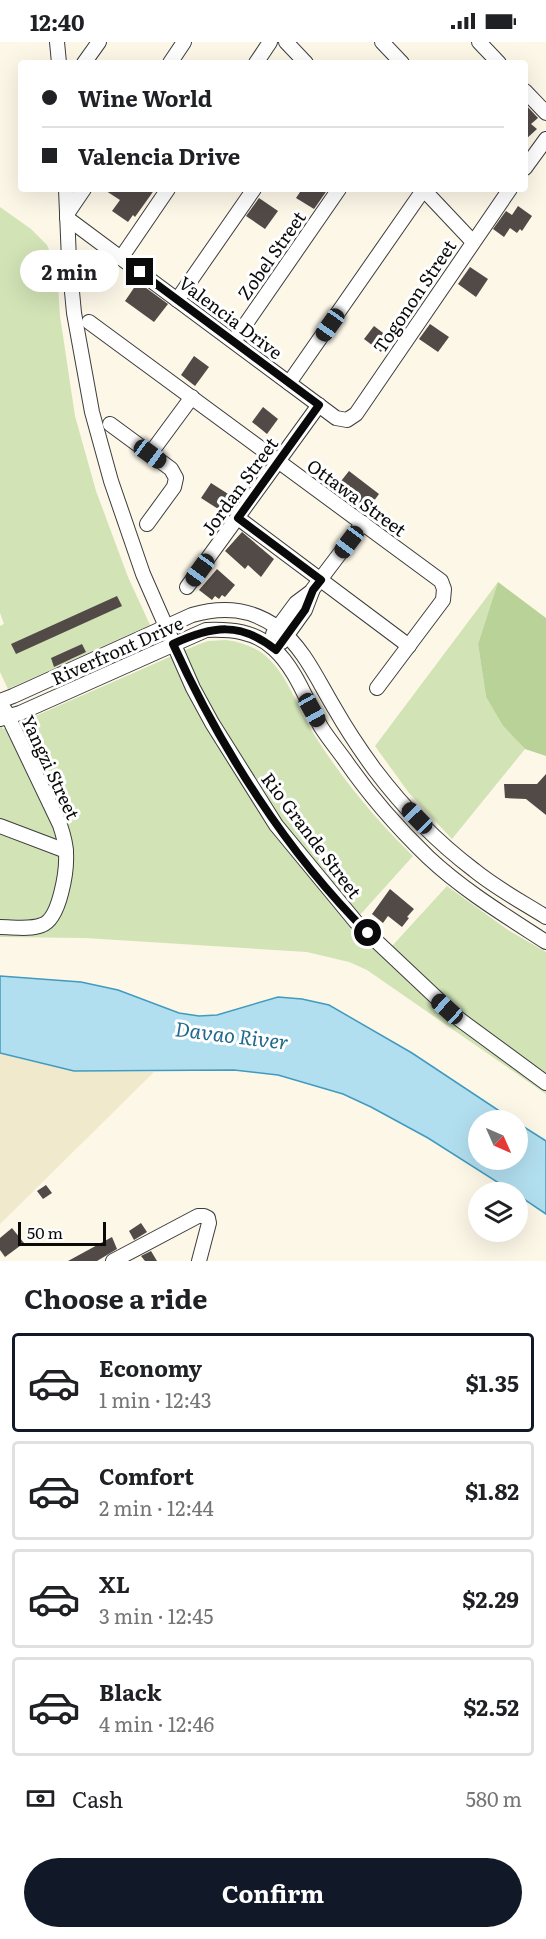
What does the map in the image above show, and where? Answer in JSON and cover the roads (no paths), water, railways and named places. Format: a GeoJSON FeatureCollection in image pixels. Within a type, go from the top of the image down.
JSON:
{"type":"FeatureCollection","features":[{"type":"Feature","properties":{"kind":"street"},"geometry":{"type":"LineString","coordinates":[[57,42],[58,60]]}},
{"type":"Feature","properties":{"kind":"street"},"geometry":{"type":"LineString","coordinates":[[86,60],[99,42]]}},
{"type":"Feature","properties":{"kind":"street"},"geometry":{"type":"LineString","coordinates":[[172,60],[184,42]]}},
{"type":"Feature","properties":{"kind":"street"},"geometry":{"type":"LineString","coordinates":[[258,60],[270,42]]}},
{"type":"Feature","properties":{"kind":"street"},"geometry":{"type":"LineString","coordinates":[[286,42],[303,60]]}},
{"type":"Feature","properties":{"kind":"street"},"geometry":{"type":"LineString","coordinates":[[382,42],[399,60]]}},
{"type":"Feature","properties":{"kind":"street"},"geometry":{"type":"LineString","coordinates":[[479,42],[496,60]]}},
{"type":"Feature","properties":{"kind":"street"},"geometry":{"type":"LineString","coordinates":[[528,94],[546,113]]}},
{"type":"Feature","properties":{"kind":"street"},"geometry":{"type":"LineString","coordinates":[[528,164],[546,139]]}},
{"type":"Feature","properties":{"kind":"street","name":"Rio Grande Street"},"geometry":{"type":"LineString","coordinates":[[66,192],[74,313],[92,412],[111,481],[133,546],[165,627],[212,723],[276,825],[356,922],[459,1019],[546,1083]]}},
{"type":"Feature","properties":{"kind":"street"},"geometry":{"type":"LineString","coordinates":[[67,216],[82,192]]}},
{"type":"Feature","properties":{"kind":"street"},"geometry":{"type":"LineString","coordinates":[[121,258],[166,192]]}},
{"type":"Feature","properties":{"kind":"street"},"geometry":{"type":"LineString","coordinates":[[177,300],[252,192]]}},
{"type":"Feature","properties":{"kind":"street","name":"Zobel Street"},"geometry":{"type":"LineString","coordinates":[[234,342],[337,192]]}},
{"type":"Feature","properties":{"kind":"street"},"geometry":{"type":"LineString","coordinates":[[289,383],[421,192]]}},
{"type":"Feature","properties":{"kind":"street"},"geometry":{"type":"LineString","coordinates":[[426,192],[472,242]]}},
{"type":"Feature","properties":{"kind":"street","name":"Togonon Street"},"geometry":{"type":"LineString","coordinates":[[347,420],[356,414],[508,192]]}},
{"type":"Feature","properties":{"kind":"street","name":"Valencia Drive"},"geometry":{"type":"LineString","coordinates":[[67,216],[336,418],[347,420]]}},
{"type":"Feature","properties":{"kind":"street","name":"Ottawa Street"},"geometry":{"type":"LineString","coordinates":[[89,322],[438,578],[444,585],[445,593],[442,600],[377,688]]}},
{"type":"Feature","properties":{"kind":"street"},"geometry":{"type":"LineString","coordinates":[[150,454],[192,397]]}},
{"type":"Feature","properties":{"kind":"street","name":"Jordan Street"},"geometry":{"type":"LineString","coordinates":[[188,587],[319,405]]}},
{"type":"Feature","properties":{"kind":"street"},"geometry":{"type":"LineString","coordinates":[[110,424],[171,469],[176,478],[174,487],[147,524]]}},
{"type":"Feature","properties":{"kind":"street"},"geometry":{"type":"LineString","coordinates":[[238,518],[317,585],[409,646]]}},
{"type":"Feature","properties":{"kind":"street"},"geometry":{"type":"LineString","coordinates":[[363,523],[317,585],[305,610],[282,631],[271,647],[291,670],[323,729],[390,819],[429,858],[466,888],[546,942]]}},
{"type":"Feature","properties":{"kind":"street","name":"Riverfront Drive"},"geometry":{"type":"LineString","coordinates":[[0,700],[192,615],[211,610],[232,609],[249,613],[266,620],[282,631],[305,657],[337,713],[375,770],[441,844],[475,872],[546,917]]}},
{"type":"Feature","properties":{"kind":"street","name":"Riverfront Drive"},"geometry":{"type":"LineString","coordinates":[[4,718],[206,630],[227,629],[254,636],[271,647]]}},
{"type":"Feature","properties":{"kind":"street","name":"Yangzi Street"},"geometry":{"type":"LineString","coordinates":[[0,700],[4,718],[60,825],[66,851],[62,892],[48,922],[35,927],[0,927]]}},
{"type":"Feature","properties":{"kind":"street","name":"Yangzi Street"},"geometry":{"type":"LineString","coordinates":[[0,826],[66,851]]}},
{"type":"Feature","properties":{"kind":"street"},"geometry":{"type":"LineString","coordinates":[[113,1261],[198,1216],[204,1216],[208,1218],[209,1227],[199,1261]]}},
{"type":"Feature","properties":{"kind":"water","name":"Davao River"},"geometry":{"type":"Polygon","coordinates":[[[0,976],[81,982],[118,990],[179,1013],[199,1016],[217,1015],[278,997],[302,999],[329,1005],[412,1053],[498,1110],[468,1110],[468,1163],[428,1138],[371,1107],[343,1094],[278,1075],[234,1070],[74,1071],[0,1053],[0,976]]]}},
{"type":"Feature","properties":{"kind":"water"},"geometry":{"type":"Polygon","coordinates":[[[528,1129],[546,1141],[546,1214],[528,1202],[528,1182],[497,1182],[478,1170],[528,1170],[528,1129]]]}}]}
